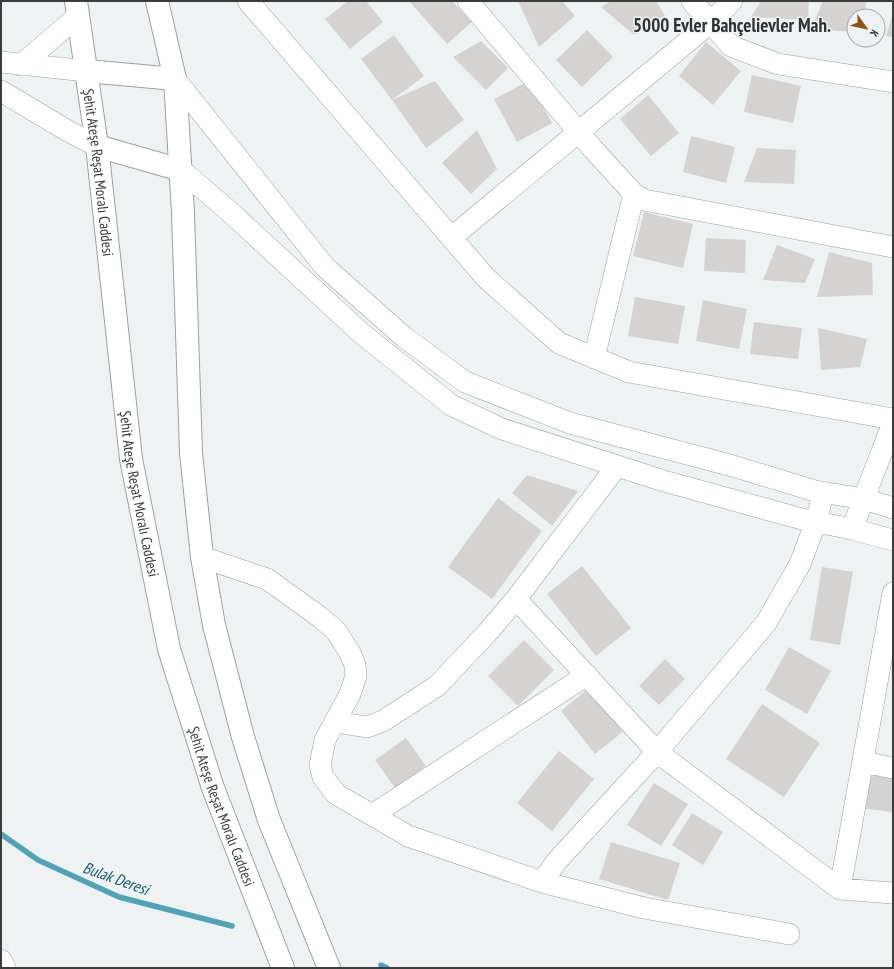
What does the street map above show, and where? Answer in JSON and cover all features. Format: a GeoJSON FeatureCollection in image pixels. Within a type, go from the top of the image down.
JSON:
{"type":"FeatureCollection","features":[{"type":"Feature","properties":{"kind":"main road"},"geometry":{"type":"LineString","coordinates":[[157,1],[175,79],[181,170],[191,453],[202,557],[214,625],[243,737],[264,805],[329,968]]}},
{"type":"Feature","properties":{"kind":"main road","name":"Şehit Ateşe Reşat Moralı Caddesi"},"geometry":{"type":"LineString","coordinates":[[77,9],[97,146],[131,459],[169,649],[213,788],[283,968]]}},
{"type":"Feature","properties":{"kind":"main road"},"geometry":{"type":"LineString","coordinates":[[87,71],[175,79]]}},
{"type":"Feature","properties":{"kind":"main road"},"geometry":{"type":"LineString","coordinates":[[97,146],[181,170]]}},
{"type":"Feature","properties":{"kind":"street"},"geometry":{"type":"LineString","coordinates":[[248,1],[486,278],[559,343],[629,372],[893,419]]}},
{"type":"Feature","properties":{"kind":"street"},"geometry":{"type":"LineString","coordinates":[[468,1],[578,132],[634,194],[644,200],[893,247]]}},
{"type":"Feature","properties":{"kind":"street"},"geometry":{"type":"LineString","coordinates":[[692,1],[731,46],[778,64],[893,82]]}},
{"type":"Feature","properties":{"kind":"street"},"geometry":{"type":"LineString","coordinates":[[452,238],[710,23],[732,1]]}},
{"type":"Feature","properties":{"kind":"street"},"geometry":{"type":"LineString","coordinates":[[21,65],[77,9]]}},
{"type":"Feature","properties":{"kind":"street"},"geometry":{"type":"LineString","coordinates":[[1,62],[87,71]]}},
{"type":"Feature","properties":{"kind":"street"},"geometry":{"type":"LineString","coordinates":[[175,79],[325,267],[404,337],[465,382],[570,423],[732,466],[823,493],[864,499],[893,508]]}},
{"type":"Feature","properties":{"kind":"street"},"geometry":{"type":"LineString","coordinates":[[1,91],[68,131],[97,146]]}},
{"type":"Feature","properties":{"kind":"street"},"geometry":{"type":"LineString","coordinates":[[181,170],[229,211],[361,333],[451,405],[502,429],[664,481],[816,522],[852,528],[893,540]]}},
{"type":"Feature","properties":{"kind":"street"},"geometry":{"type":"LineString","coordinates":[[594,358],[634,194]]}},
{"type":"Feature","properties":{"kind":"street"},"geometry":{"type":"LineString","coordinates":[[852,528],[893,423]]}},
{"type":"Feature","properties":{"kind":"street"},"geometry":{"type":"LineString","coordinates":[[335,722],[367,727],[383,721],[437,686],[487,633],[516,599],[617,466]]}},
{"type":"Feature","properties":{"kind":"street"},"geometry":{"type":"LineString","coordinates":[[542,882],[556,862],[657,752],[766,623],[800,564],[816,522],[823,493]]}},
{"type":"Feature","properties":{"kind":"street"},"geometry":{"type":"LineString","coordinates":[[202,557],[267,579],[320,617],[336,631],[350,653],[355,665],[356,676],[350,694],[325,740],[320,765],[323,777],[336,794],[408,836],[542,882],[644,908],[789,934]]}},
{"type":"Feature","properties":{"kind":"street"},"geometry":{"type":"LineString","coordinates":[[840,889],[893,593]]}},
{"type":"Feature","properties":{"kind":"street"},"geometry":{"type":"LineString","coordinates":[[516,599],[657,752],[840,889],[893,893]]}},
{"type":"Feature","properties":{"kind":"street"},"geometry":{"type":"LineString","coordinates":[[372,815],[587,675]]}},
{"type":"Feature","properties":{"kind":"street"},"geometry":{"type":"LineString","coordinates":[[862,762],[893,768]]}},
{"type":"Feature","properties":{"kind":"street"},"geometry":{"type":"LineString","coordinates":[[1,960],[5,968]]}},
{"type":"Feature","properties":{"kind":"building"},"geometry":{"type":"Polygon","coordinates":[[[348,1],[366,1],[383,22],[350,49],[325,19],[348,1]]]}},
{"type":"Feature","properties":{"kind":"building"},"geometry":{"type":"Polygon","coordinates":[[[409,1],[452,1],[472,22],[447,44],[409,1]]]}},
{"type":"Feature","properties":{"kind":"building"},"geometry":{"type":"Polygon","coordinates":[[[518,1],[562,1],[575,16],[539,47],[518,1]]]}},
{"type":"Feature","properties":{"kind":"building"},"geometry":{"type":"Polygon","coordinates":[[[611,1],[656,1],[665,16],[634,35],[601,7],[611,1]]]}},
{"type":"Feature","properties":{"kind":"building"},"geometry":{"type":"Polygon","coordinates":[[[761,1],[809,1],[808,20],[751,17],[761,1]]]}},
{"type":"Feature","properties":{"kind":"building"},"geometry":{"type":"Polygon","coordinates":[[[823,1],[866,1],[866,8],[846,8],[846,31],[811,29],[823,1]]]}},
{"type":"Feature","properties":{"kind":"building"},"geometry":{"type":"Polygon","coordinates":[[[893,13],[893,37],[886,36],[893,13]]]}},
{"type":"Feature","properties":{"kind":"building"},"geometry":{"type":"Polygon","coordinates":[[[587,30],[613,57],[582,87],[556,60],[587,30]]]}},
{"type":"Feature","properties":{"kind":"building"},"geometry":{"type":"Polygon","coordinates":[[[394,35],[424,76],[392,100],[361,59],[394,35]]]}},
{"type":"Feature","properties":{"kind":"building"},"geometry":{"type":"Polygon","coordinates":[[[481,41],[508,68],[486,90],[453,57],[481,41]]]}},
{"type":"Feature","properties":{"kind":"building"},"geometry":{"type":"Polygon","coordinates":[[[706,42],[741,71],[713,105],[679,76],[706,42]]]}},
{"type":"Feature","properties":{"kind":"building"},"geometry":{"type":"Polygon","coordinates":[[[752,75],[801,86],[793,123],[744,112],[752,75]]]}},
{"type":"Feature","properties":{"kind":"building"},"geometry":{"type":"Polygon","coordinates":[[[435,81],[464,120],[426,148],[392,100],[435,81]]]}},
{"type":"Feature","properties":{"kind":"building"},"geometry":{"type":"Polygon","coordinates":[[[529,81],[552,123],[517,142],[494,99],[529,81]]]}},
{"type":"Feature","properties":{"kind":"building"},"geometry":{"type":"Polygon","coordinates":[[[648,95],[679,133],[651,156],[620,119],[648,95]]]}},
{"type":"Feature","properties":{"kind":"building"},"geometry":{"type":"Polygon","coordinates":[[[477,130],[497,169],[471,194],[442,163],[477,130]]]}},
{"type":"Feature","properties":{"kind":"building"},"geometry":{"type":"Polygon","coordinates":[[[691,136],[735,147],[726,183],[683,172],[691,136]]]}},
{"type":"Feature","properties":{"kind":"building"},"geometry":{"type":"Polygon","coordinates":[[[757,148],[796,150],[794,184],[744,182],[757,148]]]}},
{"type":"Feature","properties":{"kind":"building"},"geometry":{"type":"Polygon","coordinates":[[[644,212],[693,224],[683,268],[633,256],[644,212]]]}},
{"type":"Feature","properties":{"kind":"building"},"geometry":{"type":"Polygon","coordinates":[[[706,238],[746,240],[745,273],[704,271],[706,238]]]}},
{"type":"Feature","properties":{"kind":"building"},"geometry":{"type":"Polygon","coordinates":[[[777,245],[815,259],[805,283],[763,280],[777,245]]]}},
{"type":"Feature","properties":{"kind":"building"},"geometry":{"type":"Polygon","coordinates":[[[829,252],[872,263],[873,295],[817,297],[829,252]]]}},
{"type":"Feature","properties":{"kind":"building"},"geometry":{"type":"Polygon","coordinates":[[[635,297],[685,306],[678,344],[628,336],[635,297]]]}},
{"type":"Feature","properties":{"kind":"building"},"geometry":{"type":"Polygon","coordinates":[[[703,300],[747,309],[739,349],[696,341],[703,300]]]}},
{"type":"Feature","properties":{"kind":"building"},"geometry":{"type":"Polygon","coordinates":[[[754,322],[802,328],[798,359],[750,354],[754,322]]]}},
{"type":"Feature","properties":{"kind":"building"},"geometry":{"type":"Polygon","coordinates":[[[818,328],[867,339],[860,367],[821,370],[818,328]]]}},
{"type":"Feature","properties":{"kind":"building"},"geometry":{"type":"Polygon","coordinates":[[[527,475],[578,491],[552,526],[512,493],[527,475]]]}},
{"type":"Feature","properties":{"kind":"building"},"geometry":{"type":"Polygon","coordinates":[[[498,498],[542,531],[492,599],[448,567],[498,498]]]}},
{"type":"Feature","properties":{"kind":"building"},"geometry":{"type":"Polygon","coordinates":[[[582,566],[631,628],[596,656],[547,594],[582,566]]]}},
{"type":"Feature","properties":{"kind":"building"},"geometry":{"type":"Polygon","coordinates":[[[822,567],[853,572],[840,645],[810,640],[822,567]]]}},
{"type":"Feature","properties":{"kind":"building"},"geometry":{"type":"Polygon","coordinates":[[[524,640],[554,670],[518,706],[488,676],[524,640]]]}},
{"type":"Feature","properties":{"kind":"building"},"geometry":{"type":"Polygon","coordinates":[[[789,647],[831,671],[807,714],[765,690],[789,647]]]}},
{"type":"Feature","properties":{"kind":"building"},"geometry":{"type":"Polygon","coordinates":[[[665,659],[685,679],[659,705],[639,686],[665,659]]]}},
{"type":"Feature","properties":{"kind":"building"},"geometry":{"type":"Polygon","coordinates":[[[590,687],[625,730],[595,754],[561,711],[590,687]]]}},
{"type":"Feature","properties":{"kind":"building"},"geometry":{"type":"Polygon","coordinates":[[[762,704],[820,743],[784,797],[726,759],[762,704]]]}},
{"type":"Feature","properties":{"kind":"building"},"geometry":{"type":"Polygon","coordinates":[[[406,738],[426,766],[395,788],[375,760],[406,738]]]}},
{"type":"Feature","properties":{"kind":"building"},"geometry":{"type":"Polygon","coordinates":[[[559,751],[594,779],[552,831],[517,803],[559,751]]]}},
{"type":"Feature","properties":{"kind":"building"},"geometry":{"type":"Polygon","coordinates":[[[865,771],[893,775],[893,812],[860,808],[865,771]]]}},
{"type":"Feature","properties":{"kind":"building"},"geometry":{"type":"Polygon","coordinates":[[[654,783],[688,804],[661,846],[627,825],[654,783]]]}},
{"type":"Feature","properties":{"kind":"building"},"geometry":{"type":"Polygon","coordinates":[[[692,813],[723,832],[703,865],[672,845],[692,813]]]}},
{"type":"Feature","properties":{"kind":"building"},"geometry":{"type":"Polygon","coordinates":[[[611,842],[680,863],[668,900],[599,879],[611,842]]]}},
{"type":"Feature","properties":{"kind":"waterway","name":"Bulak Deresi"},"geometry":{"type":"LineString","coordinates":[[1,834],[38,860],[119,897],[232,926]]}},
{"type":"Feature","properties":{"kind":"waterway","name":"Bulak Deresi"},"geometry":{"type":"LineString","coordinates":[[381,965],[387,968]]}},
{"type":"Feature","properties":{"kind":"district","name":"5000 Evler Bahçelievler Mah."},"geometry":{"type":"Point","coordinates":[732,25]}}]}
